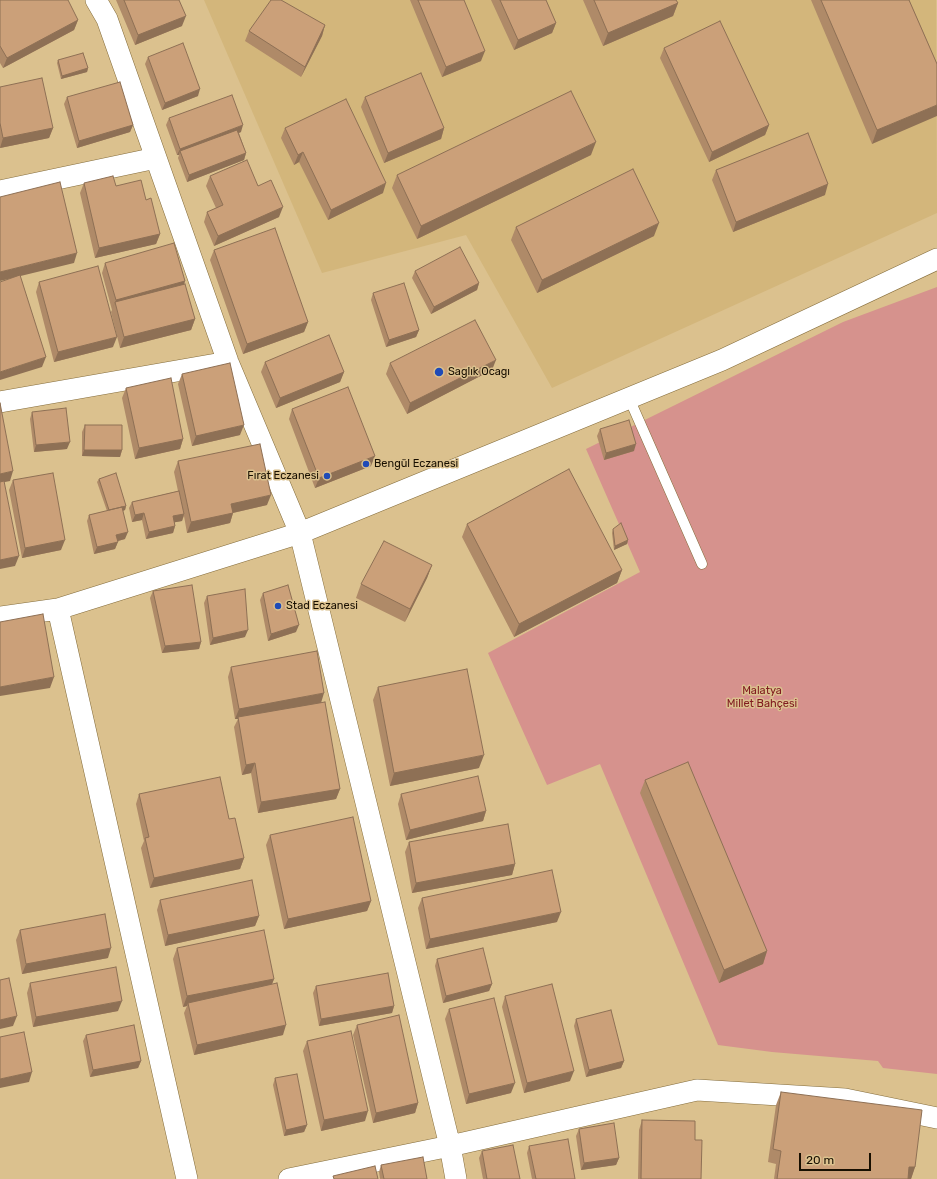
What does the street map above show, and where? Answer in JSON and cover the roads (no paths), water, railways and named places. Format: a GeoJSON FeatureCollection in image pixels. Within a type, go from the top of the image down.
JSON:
{"type":"FeatureCollection","features":[{"type":"Feature","properties":{"kind":"street"},"geometry":{"type":"LineString","coordinates":[[96,0],[107,19],[228,362],[300,533],[450,1146],[456,1179]]}},
{"type":"Feature","properties":{"kind":"street"},"geometry":{"type":"LineString","coordinates":[[0,191],[156,158]]}},
{"type":"Feature","properties":{"kind":"street"},"geometry":{"type":"LineString","coordinates":[[0,617],[58,609],[300,533],[722,360],[937,259]]}},
{"type":"Feature","properties":{"kind":"street"},"geometry":{"type":"LineString","coordinates":[[0,402],[228,362]]}},
{"type":"Feature","properties":{"kind":"street"},"geometry":{"type":"LineString","coordinates":[[58,609],[187,1179]]}},
{"type":"Feature","properties":{"kind":"street"},"geometry":{"type":"LineString","coordinates":[[290,1179],[450,1146],[697,1090],[846,1099],[937,1118]]}},
{"type":"Feature","properties":{"kind":"lane"},"geometry":{"type":"LineString","coordinates":[[629,398],[702,564]]}},
{"type":"Feature","properties":{"kind":"place","name":"Saglık Ocagı"},"geometry":{"type":"Point","coordinates":[439,372]}},
{"type":"Feature","properties":{"kind":"place","name":"Bengül Eczanesi"},"geometry":{"type":"Point","coordinates":[366,464]}},
{"type":"Feature","properties":{"kind":"place","name":"Fırat Eczanesi"},"geometry":{"type":"Point","coordinates":[327,476]}},
{"type":"Feature","properties":{"kind":"place","name":"Stad Eczanesi"},"geometry":{"type":"Point","coordinates":[278,606]}},
{"type":"Feature","properties":{"kind":"park label","name":"Malatya Millet Bahçesi"},"geometry":{"type":"Point","coordinates":[762,697]}}]}
